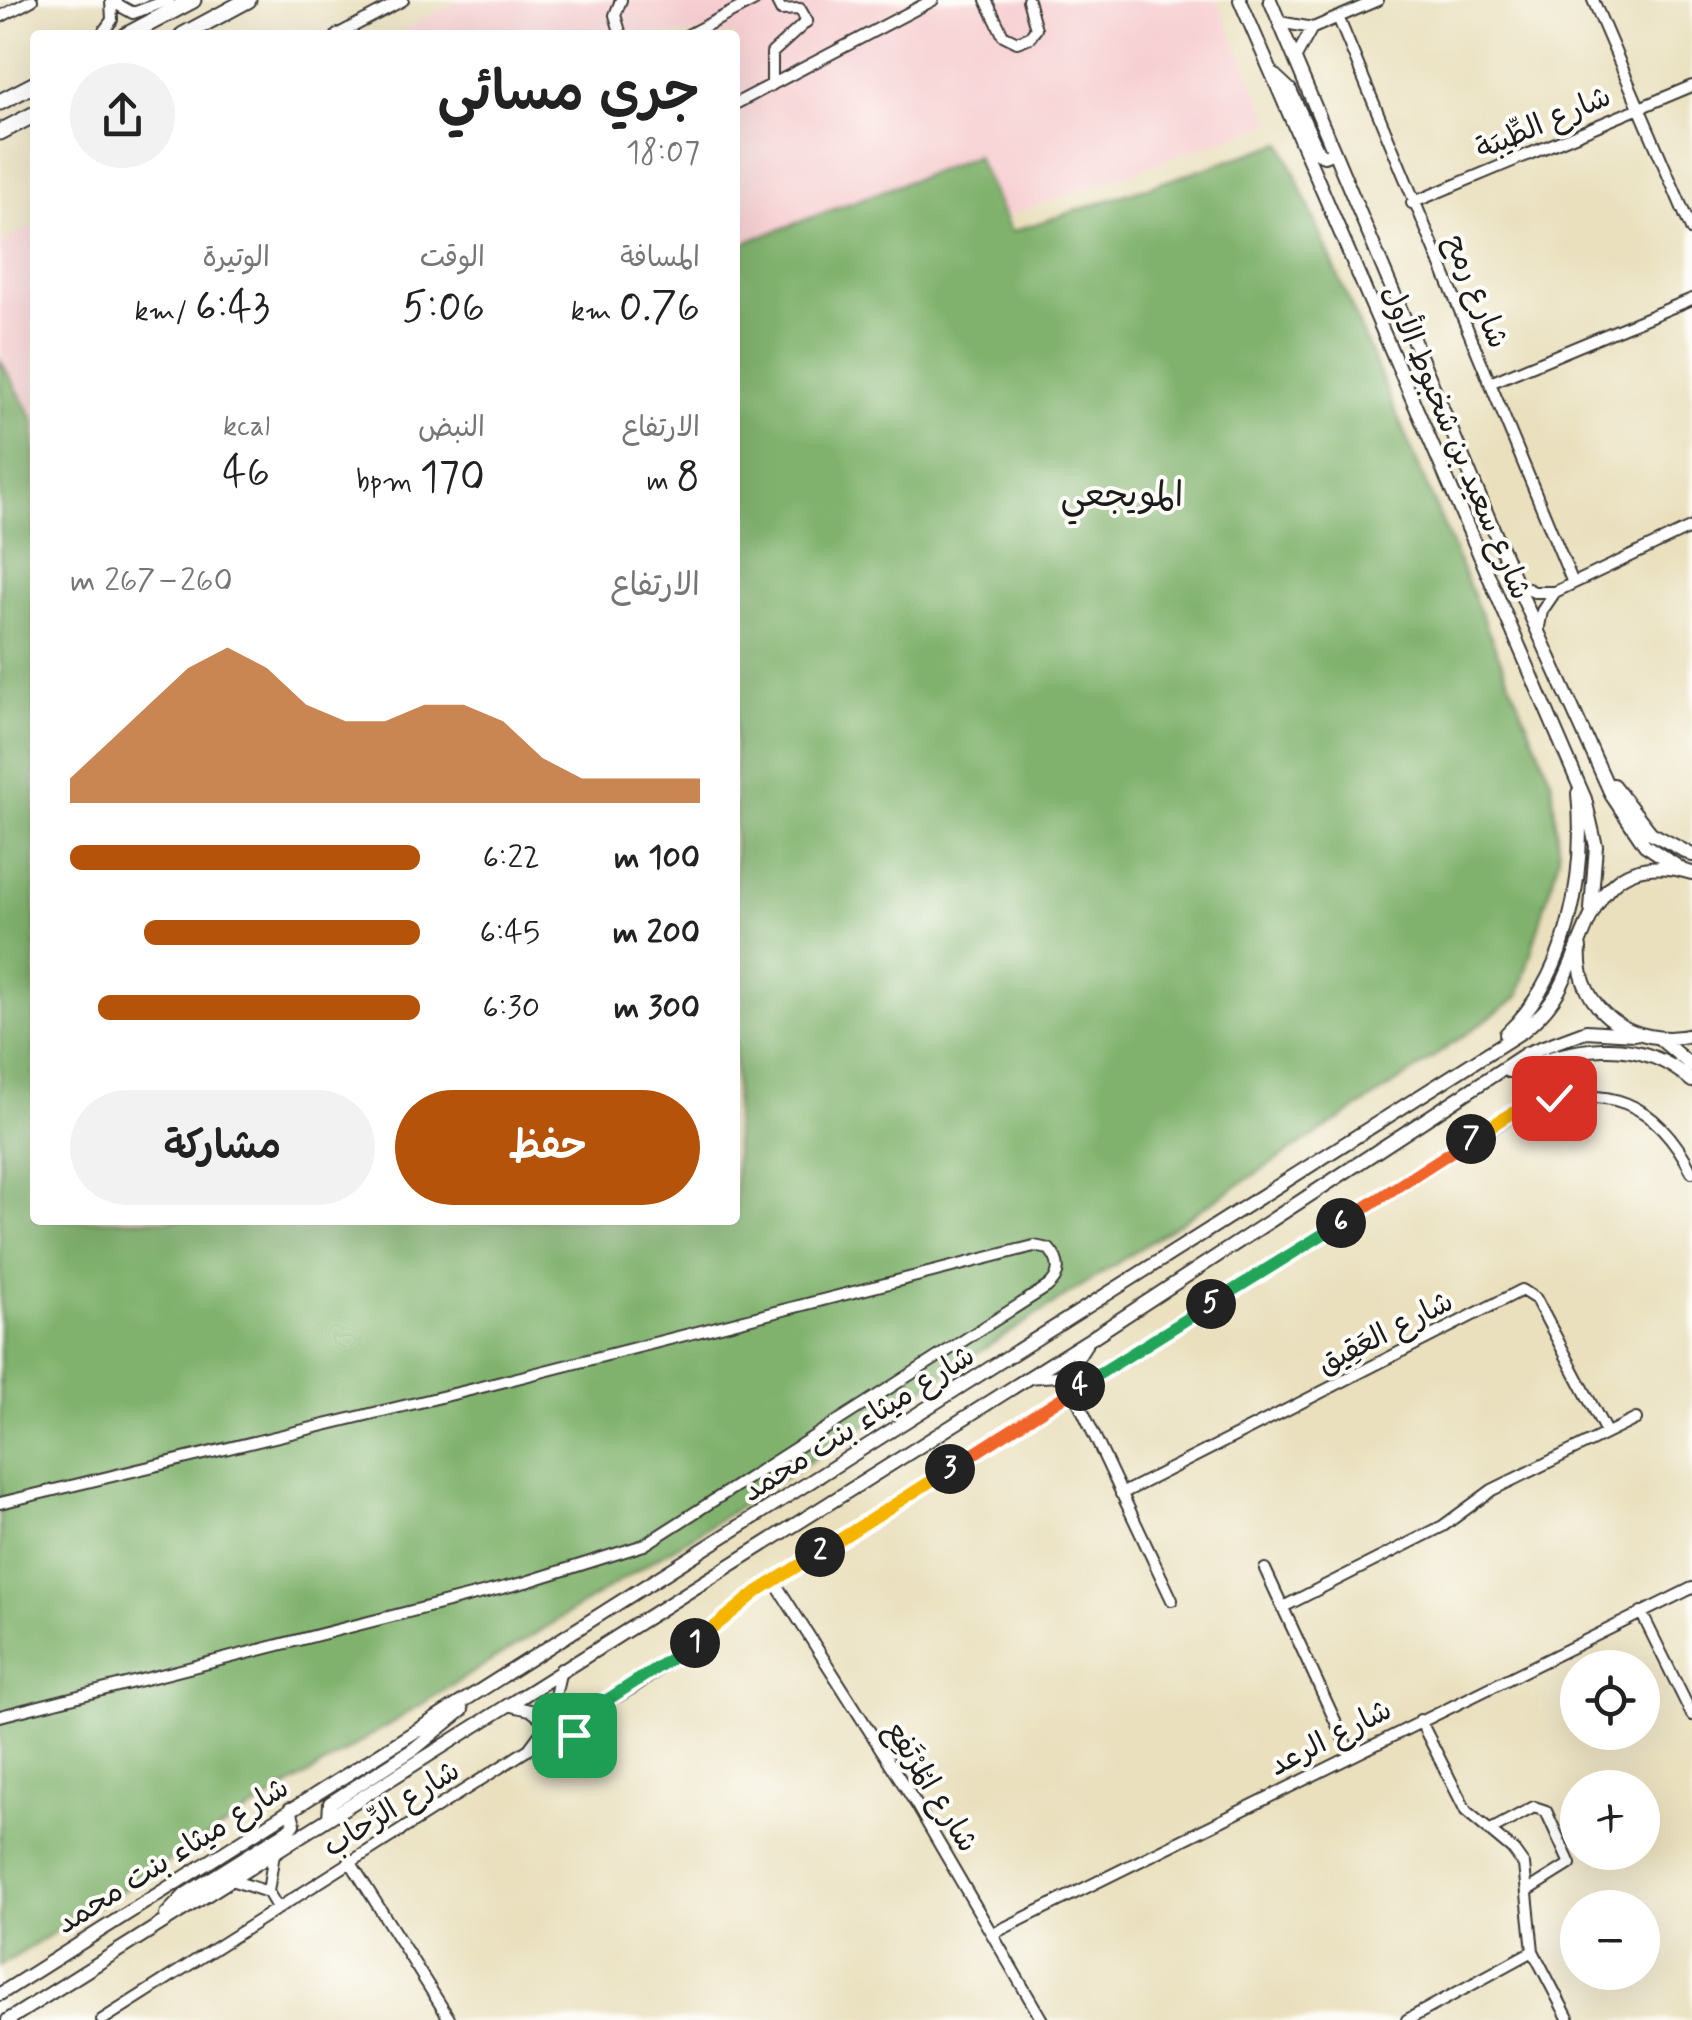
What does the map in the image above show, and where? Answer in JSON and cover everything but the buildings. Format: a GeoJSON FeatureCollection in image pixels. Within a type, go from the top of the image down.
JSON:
{"type":"FeatureCollection","features":[{"type":"Feature","properties":{"kind":"highway"},"geometry":{"type":"LineString","coordinates":[[136,30],[193,0]]}},
{"type":"Feature","properties":{"kind":"highway"},"geometry":{"type":"LineString","coordinates":[[192,30],[248,0]]}},
{"type":"Feature","properties":{"kind":"highway"},"geometry":{"type":"LineString","coordinates":[[6,99],[30,87]]}},
{"type":"Feature","properties":{"kind":"highway"},"geometry":{"type":"LineString","coordinates":[[0,132],[30,117]]}},
{"type":"Feature","properties":{"kind":"main road","name":"شارع سعيد بن شخبوط الأول"},"geometry":{"type":"LineString","coordinates":[[1240,0],[1576,782],[1596,846],[1591,910]]}},
{"type":"Feature","properties":{"kind":"main road","name":"شارع سعيد بن شخبوط الأول"},"geometry":{"type":"LineString","coordinates":[[1270,0],[1516,584],[1602,771],[1630,828],[1646,845],[1689,872]]}},
{"type":"Feature","properties":{"kind":"main road"},"geometry":{"type":"LineString","coordinates":[[1272,74],[1290,90],[1318,152],[1324,156],[1334,152]]}},
{"type":"Feature","properties":{"kind":"main road"},"geometry":{"type":"LineString","coordinates":[[1602,771],[1641,824],[1663,841],[1692,854]]}},
{"type":"Feature","properties":{"kind":"main road"},"geometry":{"type":"LineString","coordinates":[[1483,1056],[1530,1010],[1548,977],[1580,874],[1576,782]]}},
{"type":"Feature","properties":{"kind":"main road","name":"شارع ميثاء بنت محمد"},"geometry":{"type":"LineString","coordinates":[[0,1994],[1483,1056],[1543,1012],[1565,978],[1591,910],[1604,892],[1632,875],[1654,869],[1689,872]]}},
{"type":"Feature","properties":{"kind":"main road"},"geometry":{"type":"LineString","coordinates":[[1580,935],[1578,960],[1595,1004],[1634,1034]]}},
{"type":"Feature","properties":{"kind":"main road","name":"شارع ميثاء بنت محمد"},"geometry":{"type":"LineString","coordinates":[[8,2020],[1090,1339],[1527,1053],[1572,1034],[1600,1029],[1660,1039]]}},
{"type":"Feature","properties":{"kind":"main road"},"geometry":{"type":"LineString","coordinates":[[1660,1039],[1692,1034]]}},
{"type":"Feature","properties":{"kind":"main road"},"geometry":{"type":"LineString","coordinates":[[1660,1039],[1692,1066]]}},
{"type":"Feature","properties":{"kind":"main road"},"geometry":{"type":"LineString","coordinates":[[1491,1076],[1570,1050],[1598,1047],[1663,1064],[1692,1082]]}},
{"type":"Feature","properties":{"kind":"main road"},"geometry":{"type":"LineString","coordinates":[[329,1818],[330,1803],[449,1724],[474,1697]]}},
{"type":"Feature","properties":{"kind":"main road"},"geometry":{"type":"LineString","coordinates":[[150,1931],[186,1894],[293,1826],[290,1809]]}},
{"type":"Feature","properties":{"kind":"street"},"geometry":{"type":"LineString","coordinates":[[0,17],[32,0]]}},
{"type":"Feature","properties":{"kind":"street"},"geometry":{"type":"LineString","coordinates":[[111,0],[133,13],[169,0]]}},
{"type":"Feature","properties":{"kind":"street"},"geometry":{"type":"LineString","coordinates":[[105,30],[112,20],[111,0]]}},
{"type":"Feature","properties":{"kind":"street"},"geometry":{"type":"LineString","coordinates":[[346,30],[403,0]]}},
{"type":"Feature","properties":{"kind":"street"},"geometry":{"type":"LineString","coordinates":[[620,30],[615,15],[621,0]]}},
{"type":"Feature","properties":{"kind":"street"},"geometry":{"type":"LineString","coordinates":[[698,30],[755,0]]}},
{"type":"Feature","properties":{"kind":"street"},"geometry":{"type":"LineString","coordinates":[[772,84],[772,53],[807,21],[800,8],[781,10],[776,0]]}},
{"type":"Feature","properties":{"kind":"street"},"geometry":{"type":"LineString","coordinates":[[740,101],[933,0]]}},
{"type":"Feature","properties":{"kind":"street"},"geometry":{"type":"LineString","coordinates":[[986,0],[1000,31],[1016,42],[1030,37],[1036,29],[1037,19],[1028,0]]}},
{"type":"Feature","properties":{"kind":"street"},"geometry":{"type":"LineString","coordinates":[[1295,59],[1301,41],[1313,28],[1378,0]]}},
{"type":"Feature","properties":{"kind":"street"},"geometry":{"type":"LineString","coordinates":[[1593,0],[1692,231]]}},
{"type":"Feature","properties":{"kind":"street","name":"شارع رمح"},"geometry":{"type":"LineString","coordinates":[[1338,17],[1573,583]]}},
{"type":"Feature","properties":{"kind":"street"},"geometry":{"type":"LineString","coordinates":[[1280,22],[1313,28]]}},
{"type":"Feature","properties":{"kind":"street"},"geometry":{"type":"LineString","coordinates":[[6,99],[30,78]]}},
{"type":"Feature","properties":{"kind":"street","name":"شارع الطِّيبَة"},"geometry":{"type":"LineString","coordinates":[[1412,203],[1692,86]]}},
{"type":"Feature","properties":{"kind":"street"},"geometry":{"type":"LineString","coordinates":[[1490,384],[1692,298]]}},
{"type":"Feature","properties":{"kind":"street"},"geometry":{"type":"LineString","coordinates":[[1516,584],[1534,592],[1555,592],[1692,527]]}},
{"type":"Feature","properties":{"kind":"street"},"geometry":{"type":"LineString","coordinates":[[1538,633],[1542,611],[1555,592]]}},
{"type":"Feature","properties":{"kind":"street"},"geometry":{"type":"LineString","coordinates":[[506,1705],[530,1710],[561,1743],[574,1735],[590,1711],[692,1646],[774,1581],[1071,1386],[1531,1104],[1605,1094],[1632,1104],[1674,1140],[1692,1172]]}},
{"type":"Feature","properties":{"kind":"street"},"geometry":{"type":"LineString","coordinates":[[0,1503],[470,1390],[1034,1246],[1049,1250],[1058,1262],[1056,1276],[1046,1287],[653,1541],[526,1582],[0,1716]]}},
{"type":"Feature","properties":{"kind":"street","name":"شارع العَقِيق"},"geometry":{"type":"LineString","coordinates":[[1121,1494],[1522,1290],[1536,1299],[1606,1432]]}},
{"type":"Feature","properties":{"kind":"street"},"geometry":{"type":"LineString","coordinates":[[1071,1386],[1072,1367],[1090,1339]]}},
{"type":"Feature","properties":{"kind":"street"},"geometry":{"type":"LineString","coordinates":[[1026,1378],[1058,1376],[1071,1386],[1172,1600]]}},
{"type":"Feature","properties":{"kind":"street"},"geometry":{"type":"LineString","coordinates":[[1283,1607],[1443,1526],[1479,1496],[1636,1419]]}},
{"type":"Feature","properties":{"kind":"street"},"geometry":{"type":"LineString","coordinates":[[1265,1569],[1350,1755]]}},
{"type":"Feature","properties":{"kind":"street","name":"شارع المُرْتَفِع"},"geometry":{"type":"LineString","coordinates":[[774,1581],[916,1804],[1042,2020]]}},
{"type":"Feature","properties":{"kind":"street","name":"شارع الرعد"},"geometry":{"type":"LineString","coordinates":[[992,1934],[1692,1588]]}},
{"type":"Feature","properties":{"kind":"street"},"geometry":{"type":"LineString","coordinates":[[1642,1612],[1692,1715]]}},
{"type":"Feature","properties":{"kind":"street"},"geometry":{"type":"LineString","coordinates":[[561,1669],[555,1696],[574,1735]]}},
{"type":"Feature","properties":{"kind":"street"},"geometry":{"type":"LineString","coordinates":[[546,1724],[563,1715],[590,1711]]}},
{"type":"Feature","properties":{"kind":"street"},"geometry":{"type":"LineString","coordinates":[[1420,1720],[1466,1811],[1520,1857],[1530,1889],[1533,1951],[1568,2020]]}},
{"type":"Feature","properties":{"kind":"street","name":"شارع الرِّحاب"},"geometry":{"type":"LineString","coordinates":[[530,1749],[546,1724]]}},
{"type":"Feature","properties":{"kind":"street","name":"شارع الرِّحاب"},"geometry":{"type":"LineString","coordinates":[[102,2020],[530,1749],[561,1743]]}},
{"type":"Feature","properties":{"kind":"street"},"geometry":{"type":"LineString","coordinates":[[1489,1831],[1534,1806],[1546,1811],[1570,1864],[1530,1889]]}},
{"type":"Feature","properties":{"kind":"street"},"geometry":{"type":"LineString","coordinates":[[274,1852],[268,1892],[278,1909]]}},
{"type":"Feature","properties":{"kind":"street"},"geometry":{"type":"LineString","coordinates":[[351,1863],[450,2020]]}},
{"type":"Feature","properties":{"kind":"street"},"geometry":{"type":"LineString","coordinates":[[231,1880],[268,1892]]}},
{"type":"Feature","properties":{"kind":"street"},"geometry":{"type":"LineString","coordinates":[[1406,2020],[1533,1951]]}},
{"type":"Feature","properties":{"kind":"street"},"geometry":{"type":"LineString","coordinates":[[27,2020],[33,2005]]}},
{"type":"Feature","properties":{"kind":"shaded area"},"geometry":{"type":"Polygon","coordinates":[[[460,0],[1216,0],[1272,123],[1004,217],[976,156],[740,244],[740,30],[403,30],[460,0]]]}},
{"type":"Feature","properties":{"kind":"shaded area"},"geometry":{"type":"Polygon","coordinates":[[[30,228],[30,412],[0,360],[0,243],[30,228]]]}},
{"type":"Feature","properties":{"kind":"green space"},"geometry":{"type":"Polygon","coordinates":[[[1282,143],[1552,782],[1559,857],[1518,997],[1404,1078],[728,1514],[0,1966],[0,360],[30,412],[30,1225],[740,1225],[740,244],[976,156],[1011,232],[1282,143]]]}},
{"type":"Feature","properties":{"kind":"district","name":"المويجعي"},"geometry":{"type":"Point","coordinates":[1122,494]}},
{"type":"Feature","properties":{"kind":"route"},"geometry":{"type":"LineString","coordinates":[[574,1735],[590,1711],[692,1646],[758,1591],[1510,1114],[1554,1098]]}}]}
